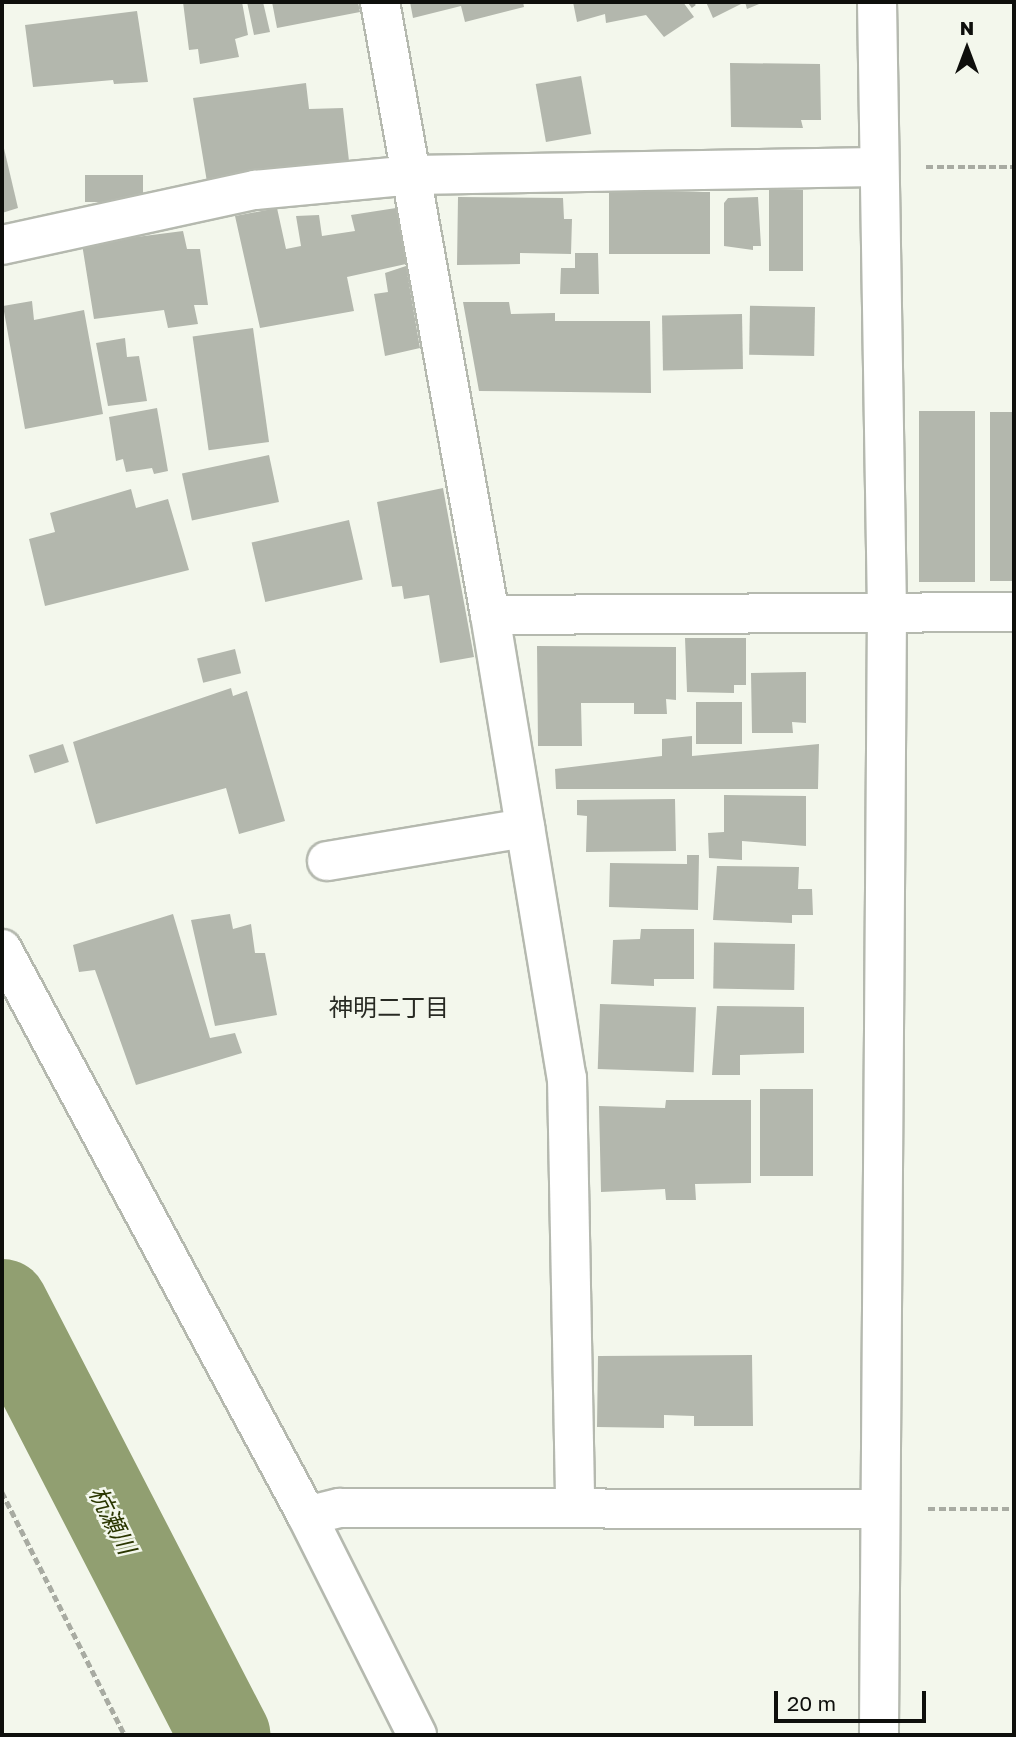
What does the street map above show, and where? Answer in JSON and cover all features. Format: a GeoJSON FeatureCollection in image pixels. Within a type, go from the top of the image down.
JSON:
{"type":"FeatureCollection","features":[{"type":"Feature","properties":{"kind":"street"},"geometry":{"type":"LineString","coordinates":[[380,2],[490,615],[567,1078],[575,1506]]}},
{"type":"Feature","properties":{"kind":"street"},"geometry":{"type":"LineString","coordinates":[[877,2],[877,167],[887,611],[878,1509],[879,1735]]}},
{"type":"Feature","properties":{"kind":"street"},"geometry":{"type":"LineString","coordinates":[[2,245],[256,190],[413,175],[877,167]]}},
{"type":"Feature","properties":{"kind":"street"},"geometry":{"type":"LineString","coordinates":[[490,615],[1014,612]]}},
{"type":"Feature","properties":{"kind":"street"},"geometry":{"type":"LineString","coordinates":[[327,861],[525,828]]}},
{"type":"Feature","properties":{"kind":"street"},"geometry":{"type":"LineString","coordinates":[[2,949],[307,1516],[417,1735]]}},
{"type":"Feature","properties":{"kind":"street"},"geometry":{"type":"LineString","coordinates":[[307,1516],[340,1508],[575,1506],[878,1509]]}},
{"type":"Feature","properties":{"kind":"path"},"geometry":{"type":"LineString","coordinates":[[877,167],[1014,167]]}},
{"type":"Feature","properties":{"kind":"path"},"geometry":{"type":"LineString","coordinates":[[2,1492],[125,1735]]}},
{"type":"Feature","properties":{"kind":"path"},"geometry":{"type":"LineString","coordinates":[[878,1509],[1014,1509]]}},
{"type":"Feature","properties":{"kind":"building"},"geometry":{"type":"Polygon","coordinates":[[[183,2],[242,2],[248,35],[235,39],[239,57],[200,64],[198,49],[189,50],[183,2]]]}},
{"type":"Feature","properties":{"kind":"building"},"geometry":{"type":"Polygon","coordinates":[[[247,2],[263,2],[270,32],[254,35],[247,2]]]}},
{"type":"Feature","properties":{"kind":"building"},"geometry":{"type":"Polygon","coordinates":[[[272,2],[358,2],[360,12],[277,28],[272,2]]]}},
{"type":"Feature","properties":{"kind":"building"},"geometry":{"type":"Polygon","coordinates":[[[410,2],[523,2],[524,7],[465,22],[461,6],[413,18],[410,2]]]}},
{"type":"Feature","properties":{"kind":"building"},"geometry":{"type":"Polygon","coordinates":[[[573,2],[683,2],[694,17],[664,37],[646,15],[606,23],[605,14],[577,22],[573,2]]]}},
{"type":"Feature","properties":{"kind":"building"},"geometry":{"type":"Polygon","coordinates":[[[706,2],[745,2],[713,18],[706,2]]]}},
{"type":"Feature","properties":{"kind":"building"},"geometry":{"type":"Polygon","coordinates":[[[745,2],[764,2],[747,9],[745,2]]]}},
{"type":"Feature","properties":{"kind":"building"},"geometry":{"type":"Polygon","coordinates":[[[137,11],[148,82],[114,84],[113,80],[33,87],[25,25],[137,11]]]}},
{"type":"Feature","properties":{"kind":"building"},"geometry":{"type":"Polygon","coordinates":[[[730,63],[820,64],[821,120],[801,120],[803,128],[731,127],[730,63]]]}},
{"type":"Feature","properties":{"kind":"building"},"geometry":{"type":"Polygon","coordinates":[[[581,76],[591,134],[546,142],[536,84],[581,76]]]}},
{"type":"Feature","properties":{"kind":"building"},"geometry":{"type":"Polygon","coordinates":[[[306,83],[309,109],[343,108],[349,161],[207,182],[193,98],[306,83]]]}},
{"type":"Feature","properties":{"kind":"building"},"geometry":{"type":"Polygon","coordinates":[[[2,140],[18,208],[2,213],[2,140]]]}},
{"type":"Feature","properties":{"kind":"building"},"geometry":{"type":"Polygon","coordinates":[[[85,175],[143,175],[143,202],[85,202],[85,175]]]}},
{"type":"Feature","properties":{"kind":"building"},"geometry":{"type":"Polygon","coordinates":[[[769,190],[803,190],[803,271],[769,271],[769,190]]]}},
{"type":"Feature","properties":{"kind":"building"},"geometry":{"type":"Polygon","coordinates":[[[609,192],[710,192],[710,254],[609,254],[609,192]]]}},
{"type":"Feature","properties":{"kind":"building"},"geometry":{"type":"Polygon","coordinates":[[[458,197],[563,198],[564,219],[572,219],[571,254],[520,253],[520,264],[457,265],[458,197]]]}},
{"type":"Feature","properties":{"kind":"building"},"geometry":{"type":"Polygon","coordinates":[[[758,197],[761,246],[753,246],[753,250],[724,246],[724,203],[728,198],[758,197]]]}},
{"type":"Feature","properties":{"kind":"building"},"geometry":{"type":"Polygon","coordinates":[[[277,208],[286,249],[301,246],[296,216],[319,215],[322,236],[355,231],[351,215],[396,208],[406,264],[347,277],[354,311],[260,328],[235,216],[277,208]]]}},
{"type":"Feature","properties":{"kind":"building"},"geometry":{"type":"Polygon","coordinates":[[[183,231],[187,249],[200,249],[208,305],[194,305],[198,324],[168,328],[164,310],[94,319],[82,244],[183,231]]]}},
{"type":"Feature","properties":{"kind":"building"},"geometry":{"type":"Polygon","coordinates":[[[575,253],[598,253],[599,294],[560,294],[561,268],[575,268],[575,253]]]}},
{"type":"Feature","properties":{"kind":"building"},"geometry":{"type":"Polygon","coordinates":[[[406,266],[420,348],[385,356],[374,294],[388,292],[385,273],[406,266]]]}},
{"type":"Feature","properties":{"kind":"building"},"geometry":{"type":"Polygon","coordinates":[[[32,301],[34,320],[84,310],[103,414],[25,429],[3,306],[32,301]]]}},
{"type":"Feature","properties":{"kind":"building"},"geometry":{"type":"Polygon","coordinates":[[[463,302],[509,302],[511,314],[555,313],[555,321],[650,321],[651,393],[479,391],[463,302]]]}},
{"type":"Feature","properties":{"kind":"building"},"geometry":{"type":"Polygon","coordinates":[[[750,306],[815,307],[814,356],[749,355],[750,306]]]}},
{"type":"Feature","properties":{"kind":"building"},"geometry":{"type":"Polygon","coordinates":[[[742,314],[743,369],[663,370],[662,315],[742,314]]]}},
{"type":"Feature","properties":{"kind":"building"},"geometry":{"type":"Polygon","coordinates":[[[253,328],[269,442],[209,450],[193,336],[253,328]]]}},
{"type":"Feature","properties":{"kind":"building"},"geometry":{"type":"Polygon","coordinates":[[[125,338],[127,357],[139,356],[147,401],[108,406],[96,343],[125,338]]]}},
{"type":"Feature","properties":{"kind":"building"},"geometry":{"type":"Polygon","coordinates":[[[157,408],[168,471],[154,474],[152,468],[126,472],[123,459],[116,461],[109,417],[157,408]]]}},
{"type":"Feature","properties":{"kind":"building"},"geometry":{"type":"Polygon","coordinates":[[[919,411],[975,411],[975,582],[919,582],[919,411]]]}},
{"type":"Feature","properties":{"kind":"building"},"geometry":{"type":"Polygon","coordinates":[[[990,412],[1014,412],[1014,581],[990,581],[990,412]]]}},
{"type":"Feature","properties":{"kind":"building"},"geometry":{"type":"Polygon","coordinates":[[[269,455],[279,502],[192,520],[182,474],[269,455]]]}},
{"type":"Feature","properties":{"kind":"building"},"geometry":{"type":"Polygon","coordinates":[[[443,488],[474,657],[440,663],[429,595],[404,599],[402,586],[392,587],[377,502],[443,488]]]}},
{"type":"Feature","properties":{"kind":"building"},"geometry":{"type":"Polygon","coordinates":[[[131,489],[136,508],[168,499],[189,570],[45,606],[29,539],[55,532],[50,513],[131,489]]]}},
{"type":"Feature","properties":{"kind":"building"},"geometry":{"type":"Polygon","coordinates":[[[349,520],[363,579],[265,602],[252,542],[349,520]]]}},
{"type":"Feature","properties":{"kind":"building"},"geometry":{"type":"Polygon","coordinates":[[[685,638],[746,638],[746,685],[734,685],[734,693],[687,692],[685,638]]]}},
{"type":"Feature","properties":{"kind":"building"},"geometry":{"type":"Polygon","coordinates":[[[537,646],[676,647],[676,700],[666,699],[667,714],[634,714],[634,703],[581,703],[582,746],[538,746],[537,646]]]}},
{"type":"Feature","properties":{"kind":"building"},"geometry":{"type":"Polygon","coordinates":[[[235,649],[241,673],[203,683],[197,658],[235,649]]]}},
{"type":"Feature","properties":{"kind":"building"},"geometry":{"type":"Polygon","coordinates":[[[806,672],[806,723],[792,722],[793,733],[752,733],[751,673],[806,672]]]}},
{"type":"Feature","properties":{"kind":"building"},"geometry":{"type":"Polygon","coordinates":[[[231,688],[233,696],[247,691],[285,821],[239,834],[226,788],[96,824],[73,742],[231,688]]]}},
{"type":"Feature","properties":{"kind":"building"},"geometry":{"type":"Polygon","coordinates":[[[696,702],[742,702],[742,744],[696,744],[696,702]]]}},
{"type":"Feature","properties":{"kind":"building"},"geometry":{"type":"Polygon","coordinates":[[[692,736],[692,756],[819,744],[818,789],[556,789],[555,769],[662,756],[662,739],[692,736]]]}},
{"type":"Feature","properties":{"kind":"building"},"geometry":{"type":"Polygon","coordinates":[[[63,744],[69,762],[35,773],[29,755],[63,744]]]}},
{"type":"Feature","properties":{"kind":"building"},"geometry":{"type":"Polygon","coordinates":[[[724,795],[806,796],[806,846],[742,841],[742,860],[709,858],[708,833],[724,832],[724,795]]]}},
{"type":"Feature","properties":{"kind":"building"},"geometry":{"type":"Polygon","coordinates":[[[675,799],[676,851],[586,852],[587,816],[577,815],[577,800],[675,799]]]}},
{"type":"Feature","properties":{"kind":"building"},"geometry":{"type":"Polygon","coordinates":[[[687,855],[699,855],[698,910],[609,907],[610,863],[687,864],[687,855]]]}},
{"type":"Feature","properties":{"kind":"building"},"geometry":{"type":"Polygon","coordinates":[[[717,866],[799,867],[798,889],[812,889],[813,915],[792,915],[792,923],[713,920],[717,866]]]}},
{"type":"Feature","properties":{"kind":"building"},"geometry":{"type":"Polygon","coordinates":[[[173,914],[210,1038],[235,1033],[242,1053],[136,1085],[95,970],[79,972],[73,945],[173,914]]]}},
{"type":"Feature","properties":{"kind":"building"},"geometry":{"type":"Polygon","coordinates":[[[230,914],[233,929],[251,924],[255,953],[265,953],[277,1015],[215,1026],[191,920],[230,914]]]}},
{"type":"Feature","properties":{"kind":"building"},"geometry":{"type":"Polygon","coordinates":[[[641,929],[694,929],[694,979],[654,979],[654,986],[611,984],[613,940],[640,939],[641,929]]]}},
{"type":"Feature","properties":{"kind":"building"},"geometry":{"type":"Polygon","coordinates":[[[714,943],[795,944],[794,990],[713,989],[714,943]]]}},
{"type":"Feature","properties":{"kind":"building"},"geometry":{"type":"Polygon","coordinates":[[[600,1004],[696,1007],[694,1072],[598,1069],[600,1004]]]}},
{"type":"Feature","properties":{"kind":"building"},"geometry":{"type":"Polygon","coordinates":[[[717,1006],[804,1007],[804,1053],[740,1055],[740,1075],[712,1075],[717,1006]]]}},
{"type":"Feature","properties":{"kind":"building"},"geometry":{"type":"Polygon","coordinates":[[[760,1089],[813,1089],[813,1176],[760,1176],[760,1089]]]}},
{"type":"Feature","properties":{"kind":"building"},"geometry":{"type":"Polygon","coordinates":[[[666,1100],[751,1100],[751,1183],[695,1184],[696,1200],[666,1200],[665,1189],[601,1192],[599,1106],[665,1108],[666,1100]]]}},
{"type":"Feature","properties":{"kind":"building"},"geometry":{"type":"Polygon","coordinates":[[[752,1355],[753,1426],[694,1426],[694,1416],[664,1415],[664,1428],[597,1427],[598,1356],[752,1355]]]}},
{"type":"Feature","properties":{"kind":"waterway","name":"杭瀬川"},"geometry":{"type":"LineString","coordinates":[[2,1304],[224,1735]]}},
{"type":"Feature","properties":{"kind":"district","name":"神明二丁目"},"geometry":{"type":"Point","coordinates":[389,1007]}}]}
